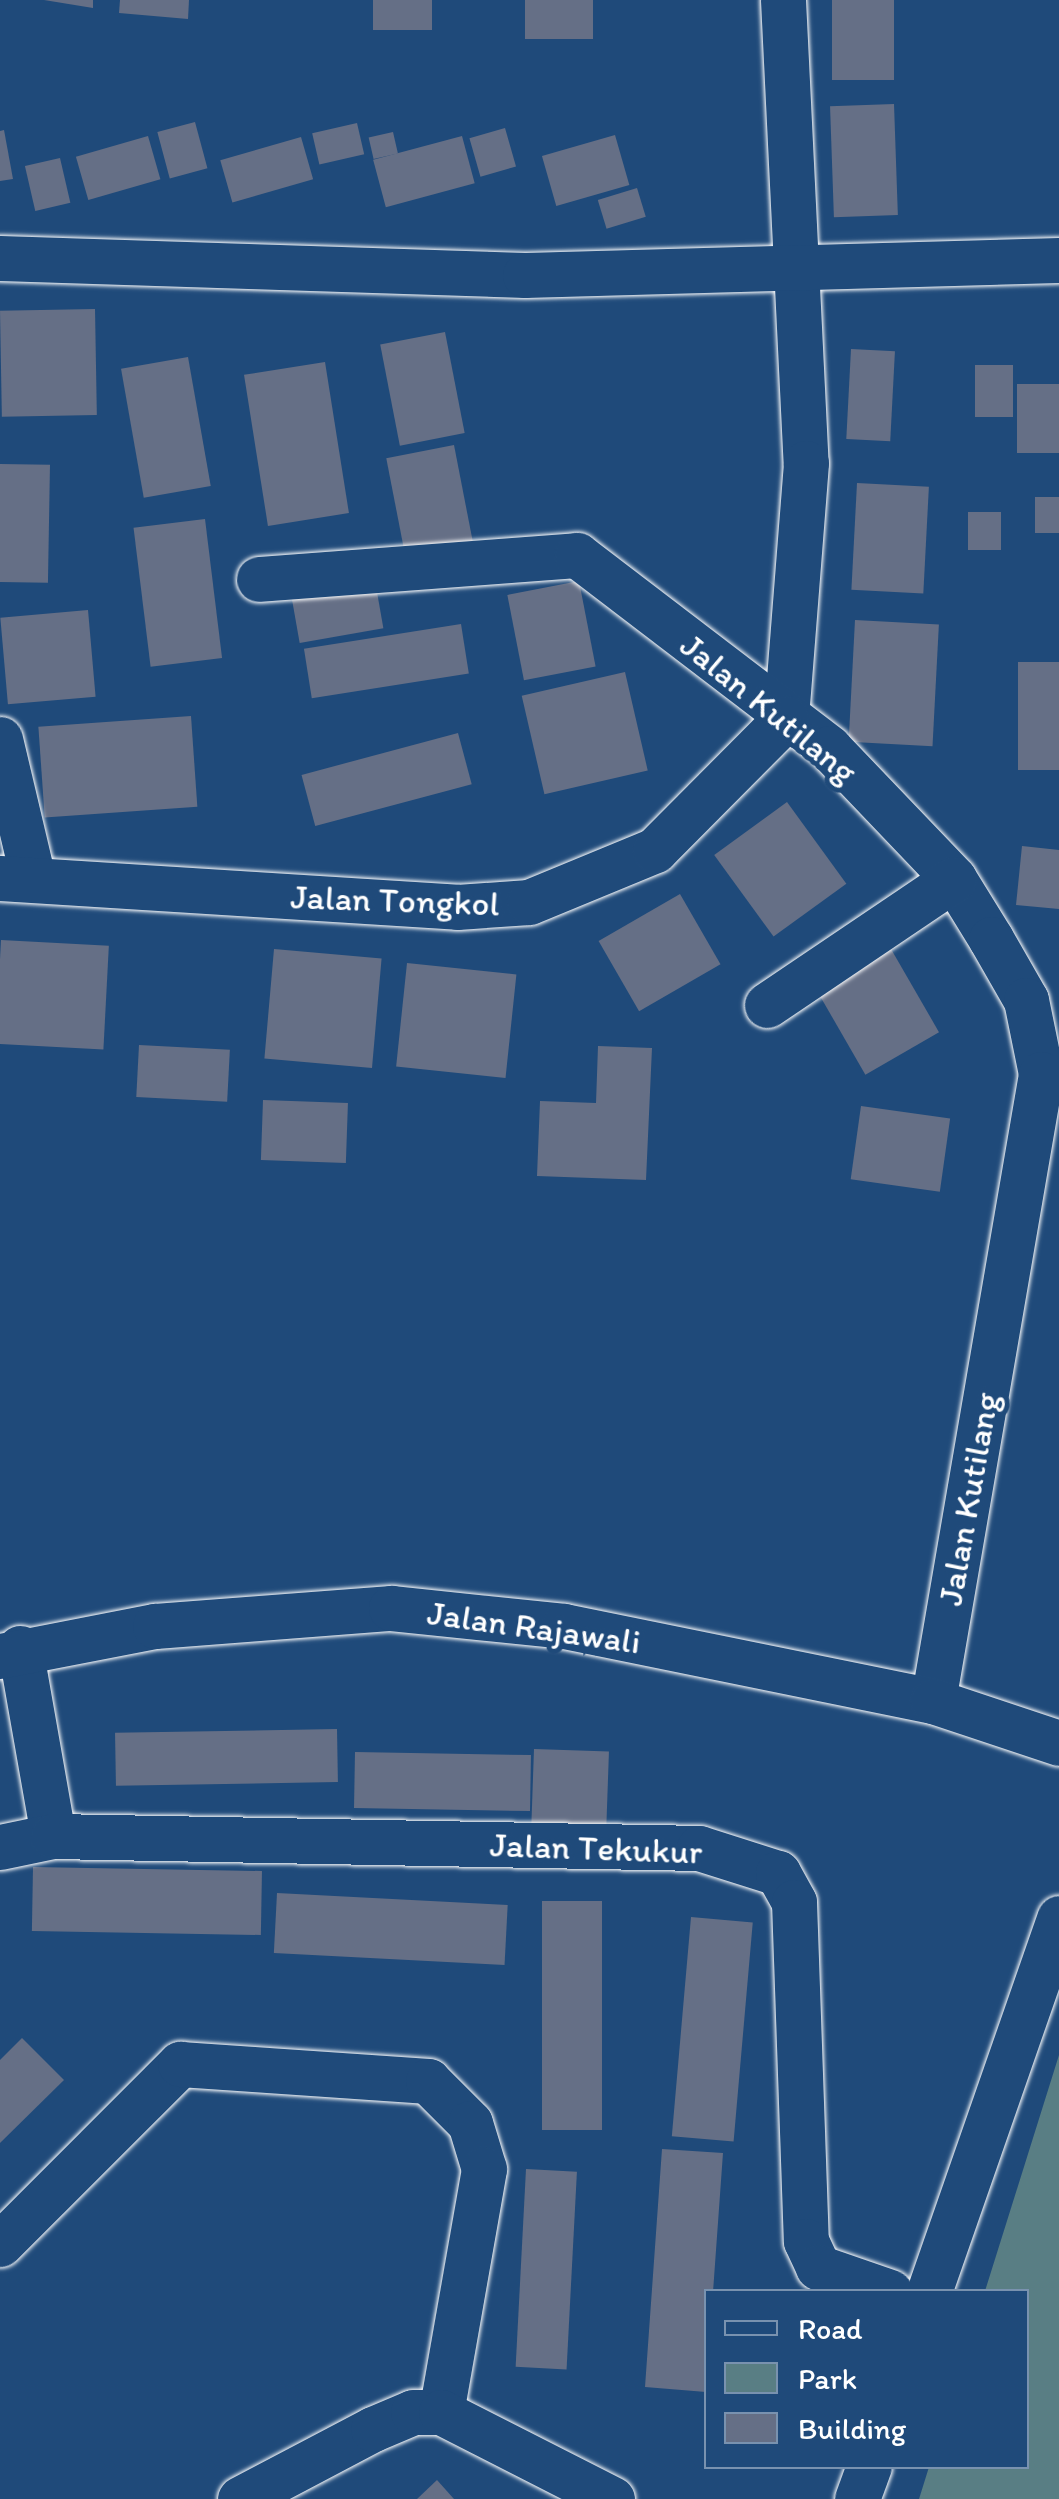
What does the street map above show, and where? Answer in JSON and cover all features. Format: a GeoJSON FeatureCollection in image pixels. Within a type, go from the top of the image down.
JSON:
{"type":"FeatureCollection","features":[{"type":"Feature","properties":{"kind":"street"},"geometry":{"type":"LineString","coordinates":[[783,0],[792,269],[806,463],[786,718]]}},
{"type":"Feature","properties":{"kind":"street"},"geometry":{"type":"LineString","coordinates":[[0,258],[524,275],[1059,260]]}},
{"type":"Feature","properties":{"kind":"street","name":"Jalan Kutilang"},"geometry":{"type":"LineString","coordinates":[[259,579],[564,552],[829,748],[954,880],[1026,1000],[1041,1074],[933,1701]]}},
{"type":"Feature","properties":{"kind":"street","name":"Jalan Tongkol"},"geometry":{"type":"LineString","coordinates":[[16,876],[456,907],[529,902],[655,850],[786,718]]}},
{"type":"Feature","properties":{"kind":"street"},"geometry":{"type":"LineString","coordinates":[[0,739],[16,876]]}},
{"type":"Feature","properties":{"kind":"street"},"geometry":{"type":"LineString","coordinates":[[766,1005],[954,880]]}},
{"type":"Feature","properties":{"kind":"street","name":"Jalan Rajawali"},"geometry":{"type":"LineString","coordinates":[[10,1652],[155,1626],[391,1608],[564,1626],[933,1701],[1059,1742]]}},
{"type":"Feature","properties":{"kind":"street"},"geometry":{"type":"LineString","coordinates":[[10,1652],[53,1836]]}},
{"type":"Feature","properties":{"kind":"street","name":"Jalan Tekukur"},"geometry":{"type":"LineString","coordinates":[[0,1847],[53,1836],[699,1848],[778,1872],[794,1902],[806,2241],[818,2267],[881,2289]]}},
{"type":"Feature","properties":{"kind":"street"},"geometry":{"type":"LineString","coordinates":[[930,2289],[1059,1918]]}},
{"type":"Feature","properties":{"kind":"street"},"geometry":{"type":"LineString","coordinates":[[0,2244],[180,2064],[428,2081],[470,2123],[484,2169],[442,2412]]}},
{"type":"Feature","properties":{"kind":"street"},"geometry":{"type":"LineString","coordinates":[[240,2499],[373,2429],[414,2412],[442,2412],[600,2497]]}},
{"type":"Feature","properties":{"kind":"street"},"geometry":{"type":"LineString","coordinates":[[857,2499],[867,2469]]}},
{"type":"Feature","properties":{"kind":"green space"},"geometry":{"type":"Polygon","coordinates":[[[1059,2055],[1059,2499],[919,2499],[928,2469],[1029,2469],[1029,2289],[986,2289],[1059,2055]]]}},
{"type":"Feature","properties":{"kind":"building"},"geometry":{"type":"Polygon","coordinates":[[[44,0],[93,0],[93,8],[44,0]]]}},
{"type":"Feature","properties":{"kind":"building"},"geometry":{"type":"Polygon","coordinates":[[[120,0],[189,0],[188,19],[119,13],[120,0]]]}},
{"type":"Feature","properties":{"kind":"building"},"geometry":{"type":"Polygon","coordinates":[[[373,0],[432,0],[432,30],[373,30],[373,0]]]}},
{"type":"Feature","properties":{"kind":"building"},"geometry":{"type":"Polygon","coordinates":[[[525,0],[593,0],[593,39],[525,39],[525,0]]]}},
{"type":"Feature","properties":{"kind":"building"},"geometry":{"type":"Polygon","coordinates":[[[832,0],[894,0],[894,80],[832,80],[832,0]]]}},
{"type":"Feature","properties":{"kind":"building"},"geometry":{"type":"Polygon","coordinates":[[[894,104],[898,215],[834,217],[830,106],[894,104]]]}},
{"type":"Feature","properties":{"kind":"building"},"geometry":{"type":"Polygon","coordinates":[[[195,122],[207,168],[170,178],[157,132],[195,122]]]}},
{"type":"Feature","properties":{"kind":"building"},"geometry":{"type":"Polygon","coordinates":[[[357,123],[364,154],[319,165],[312,133],[357,123]]]}},
{"type":"Feature","properties":{"kind":"building"},"geometry":{"type":"Polygon","coordinates":[[[505,128],[516,166],[480,177],[469,138],[505,128]]]}},
{"type":"Feature","properties":{"kind":"building"},"geometry":{"type":"Polygon","coordinates":[[[4,130],[13,179],[0,181],[0,131],[4,130]]]}},
{"type":"Feature","properties":{"kind":"building"},"geometry":{"type":"Polygon","coordinates":[[[393,132],[398,153],[374,159],[369,138],[393,132]]]}},
{"type":"Feature","properties":{"kind":"building"},"geometry":{"type":"Polygon","coordinates":[[[615,135],[629,185],[556,206],[542,156],[615,135]]]}},
{"type":"Feature","properties":{"kind":"building"},"geometry":{"type":"Polygon","coordinates":[[[148,136],[160,179],[88,200],[76,157],[148,136]]]}},
{"type":"Feature","properties":{"kind":"building"},"geometry":{"type":"Polygon","coordinates":[[[462,136],[475,183],[386,207],[373,160],[462,136]]]}},
{"type":"Feature","properties":{"kind":"building"},"geometry":{"type":"Polygon","coordinates":[[[301,137],[313,179],[232,202],[220,160],[301,137]]]}},
{"type":"Feature","properties":{"kind":"building"},"geometry":{"type":"Polygon","coordinates":[[[60,158],[70,203],[35,211],[25,166],[60,158]]]}},
{"type":"Feature","properties":{"kind":"building"},"geometry":{"type":"Polygon","coordinates":[[[637,188],[646,217],[607,229],[598,200],[637,188]]]}},
{"type":"Feature","properties":{"kind":"building"},"geometry":{"type":"Polygon","coordinates":[[[95,309],[97,415],[2,417],[0,311],[95,309]]]}},
{"type":"Feature","properties":{"kind":"building"},"geometry":{"type":"Polygon","coordinates":[[[445,332],[465,433],[400,446],[380,345],[445,332]]]}},
{"type":"Feature","properties":{"kind":"building"},"geometry":{"type":"Polygon","coordinates":[[[851,349],[895,351],[890,441],[846,439],[851,349]]]}},
{"type":"Feature","properties":{"kind":"building"},"geometry":{"type":"Polygon","coordinates":[[[188,357],[211,486],[144,498],[121,369],[188,357]]]}},
{"type":"Feature","properties":{"kind":"building"},"geometry":{"type":"Polygon","coordinates":[[[325,362],[349,513],[268,526],[244,375],[325,362]]]}},
{"type":"Feature","properties":{"kind":"building"},"geometry":{"type":"Polygon","coordinates":[[[975,365],[1013,365],[1013,417],[975,417],[975,365]]]}},
{"type":"Feature","properties":{"kind":"building"},"geometry":{"type":"Polygon","coordinates":[[[1017,384],[1059,384],[1059,453],[1017,453],[1017,384]]]}},
{"type":"Feature","properties":{"kind":"building"},"geometry":{"type":"Polygon","coordinates":[[[454,445],[474,546],[406,559],[386,458],[454,445]]]}},
{"type":"Feature","properties":{"kind":"building"},"geometry":{"type":"Polygon","coordinates":[[[0,464],[50,465],[48,583],[0,582],[0,464]]]}},
{"type":"Feature","properties":{"kind":"building"},"geometry":{"type":"Polygon","coordinates":[[[857,483],[929,487],[923,594],[851,590],[857,483]]]}},
{"type":"Feature","properties":{"kind":"building"},"geometry":{"type":"Polygon","coordinates":[[[1035,497],[1059,497],[1059,533],[1035,533],[1035,497]]]}},
{"type":"Feature","properties":{"kind":"building"},"geometry":{"type":"Polygon","coordinates":[[[968,512],[1001,512],[1001,550],[968,550],[968,512]]]}},
{"type":"Feature","properties":{"kind":"building"},"geometry":{"type":"Polygon","coordinates":[[[205,519],[222,658],[151,667],[134,528],[205,519]]]}},
{"type":"Feature","properties":{"kind":"building"},"geometry":{"type":"Polygon","coordinates":[[[374,575],[383,628],[300,643],[290,590],[374,575]]]}},
{"type":"Feature","properties":{"kind":"building"},"geometry":{"type":"Polygon","coordinates":[[[579,581],[596,666],[524,680],[507,595],[579,581]]]}},
{"type":"Feature","properties":{"kind":"building"},"geometry":{"type":"Polygon","coordinates":[[[88,610],[96,697],[8,704],[0,618],[88,610]]]}},
{"type":"Feature","properties":{"kind":"building"},"geometry":{"type":"Polygon","coordinates":[[[855,620],[939,624],[932,746],[849,742],[855,620]]]}},
{"type":"Feature","properties":{"kind":"building"},"geometry":{"type":"Polygon","coordinates":[[[461,624],[469,673],[312,698],[304,649],[461,624]]]}},
{"type":"Feature","properties":{"kind":"building"},"geometry":{"type":"Polygon","coordinates":[[[1018,662],[1059,662],[1059,770],[1018,770],[1018,662]]]}},
{"type":"Feature","properties":{"kind":"building"},"geometry":{"type":"Polygon","coordinates":[[[625,672],[648,770],[544,794],[522,696],[625,672]]]}},
{"type":"Feature","properties":{"kind":"building"},"geometry":{"type":"Polygon","coordinates":[[[191,716],[197,807],[45,817],[38,727],[191,716]]]}},
{"type":"Feature","properties":{"kind":"building"},"geometry":{"type":"Polygon","coordinates":[[[458,733],[472,784],[315,826],[302,775],[458,733]]]}},
{"type":"Feature","properties":{"kind":"building"},"geometry":{"type":"Polygon","coordinates":[[[787,802],[846,884],[774,937],[714,855],[787,802]]]}},
{"type":"Feature","properties":{"kind":"building"},"geometry":{"type":"Polygon","coordinates":[[[1022,846],[1059,850],[1059,909],[1016,905],[1022,846]]]}},
{"type":"Feature","properties":{"kind":"building"},"geometry":{"type":"Polygon","coordinates":[[[680,894],[720,964],[639,1011],[599,941],[680,894]]]}},
{"type":"Feature","properties":{"kind":"building"},"geometry":{"type":"Polygon","coordinates":[[[1,940],[109,946],[103,1050],[0,1044],[1,940]]]}},
{"type":"Feature","properties":{"kind":"building"},"geometry":{"type":"Polygon","coordinates":[[[274,949],[382,958],[372,1068],[264,1059],[274,949]]]}},
{"type":"Feature","properties":{"kind":"building"},"geometry":{"type":"Polygon","coordinates":[[[891,949],[939,1032],[865,1075],[817,992],[891,949]]]}},
{"type":"Feature","properties":{"kind":"building"},"geometry":{"type":"Polygon","coordinates":[[[407,963],[516,974],[506,1078],[396,1066],[407,963]]]}},
{"type":"Feature","properties":{"kind":"building"},"geometry":{"type":"Polygon","coordinates":[[[139,1045],[230,1050],[227,1102],[136,1097],[139,1045]]]}},
{"type":"Feature","properties":{"kind":"building"},"geometry":{"type":"Polygon","coordinates":[[[598,1046],[652,1048],[646,1180],[537,1176],[540,1101],[596,1103],[598,1046]]]}},
{"type":"Feature","properties":{"kind":"building"},"geometry":{"type":"Polygon","coordinates":[[[263,1100],[348,1103],[346,1163],[261,1160],[263,1100]]]}},
{"type":"Feature","properties":{"kind":"building"},"geometry":{"type":"Polygon","coordinates":[[[861,1106],[950,1119],[940,1192],[851,1179],[861,1106]]]}},
{"type":"Feature","properties":{"kind":"building"},"geometry":{"type":"Polygon","coordinates":[[[337,1729],[338,1782],[116,1786],[115,1733],[337,1729]]]}},
{"type":"Feature","properties":{"kind":"building"},"geometry":{"type":"Polygon","coordinates":[[[534,1749],[609,1752],[606,1838],[531,1835],[534,1749]]]}},
{"type":"Feature","properties":{"kind":"building"},"geometry":{"type":"Polygon","coordinates":[[[355,1752],[531,1755],[530,1811],[354,1808],[355,1752]]]}},
{"type":"Feature","properties":{"kind":"building"},"geometry":{"type":"Polygon","coordinates":[[[33,1867],[262,1871],[261,1935],[32,1931],[33,1867]]]}},
{"type":"Feature","properties":{"kind":"building"},"geometry":{"type":"Polygon","coordinates":[[[277,1893],[508,1905],[505,1965],[274,1953],[277,1893]]]}},
{"type":"Feature","properties":{"kind":"building"},"geometry":{"type":"Polygon","coordinates":[[[542,1901],[602,1901],[602,2130],[542,2130],[542,1901]]]}},
{"type":"Feature","properties":{"kind":"building"},"geometry":{"type":"Polygon","coordinates":[[[691,1917],[753,1922],[734,2142],[672,2136],[691,1917]]]}},
{"type":"Feature","properties":{"kind":"building"},"geometry":{"type":"Polygon","coordinates":[[[22,2038],[64,2080],[0,2143],[0,2060],[22,2038]]]}},
{"type":"Feature","properties":{"kind":"building"},"geometry":{"type":"Polygon","coordinates":[[[662,2149],[723,2153],[713,2289],[704,2289],[704,2392],[645,2387],[662,2149]]]}},
{"type":"Feature","properties":{"kind":"building"},"geometry":{"type":"Polygon","coordinates":[[[526,2169],[577,2172],[567,2369],[516,2367],[526,2169]]]}},
{"type":"Feature","properties":{"kind":"building"},"geometry":{"type":"Polygon","coordinates":[[[437,2480],[454,2499],[417,2499],[437,2480]]]}}]}
